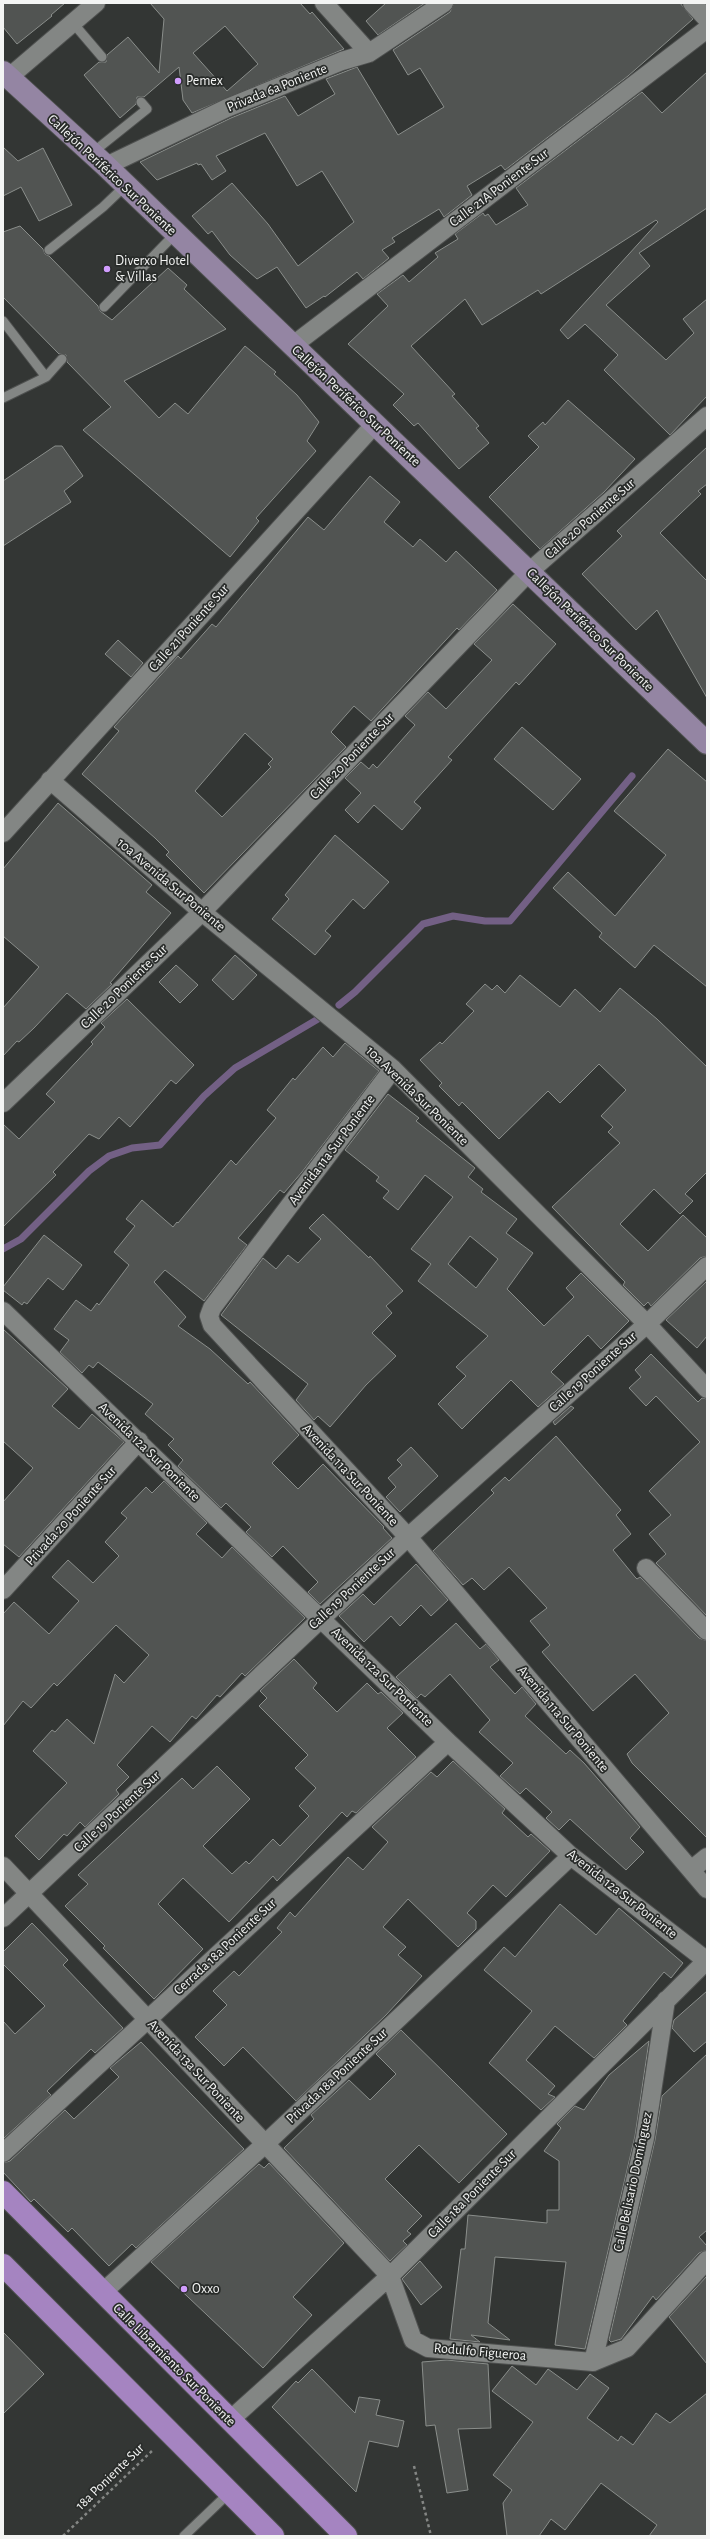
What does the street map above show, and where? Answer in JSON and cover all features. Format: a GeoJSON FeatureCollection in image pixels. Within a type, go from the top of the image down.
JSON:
{"type":"FeatureCollection","features":[{"type":"Feature","properties":{"kind":"main road","name":"Callejón Periférico Sur Poniente"},"geometry":{"type":"LineString","coordinates":[[5,75],[98,160],[530,571],[707,743]]}},
{"type":"Feature","properties":{"kind":"main road","name":"Calle Libramiento Sur Poniente"},"geometry":{"type":"LineString","coordinates":[[3,2192],[102,2293],[346,2536]]}},
{"type":"Feature","properties":{"kind":"main road"},"geometry":{"type":"LineString","coordinates":[[3,2265],[273,2536]]}},
{"type":"Feature","properties":{"kind":"street"},"geometry":{"type":"LineString","coordinates":[[5,75],[73,23],[96,3]]}},
{"type":"Feature","properties":{"kind":"street"},"geometry":{"type":"LineString","coordinates":[[324,3],[369,53]]}},
{"type":"Feature","properties":{"kind":"street","name":"Privada 6a Poniente"},"geometry":{"type":"LineString","coordinates":[[98,160],[342,61],[369,53],[444,3]]}},
{"type":"Feature","properties":{"kind":"street"},"geometry":{"type":"LineString","coordinates":[[692,3],[707,19]]}},
{"type":"Feature","properties":{"kind":"street","name":"Calle 21A Poniente Sur"},"geometry":{"type":"LineString","coordinates":[[292,346],[707,30]]}},
{"type":"Feature","properties":{"kind":"street","name":"Calle 20 Poniente Sur"},"geometry":{"type":"LineString","coordinates":[[3,1103],[202,912],[530,571],[707,416]]}},
{"type":"Feature","properties":{"kind":"street","name":"Calle 21 Poniente Sur"},"geometry":{"type":"LineString","coordinates":[[3,833],[375,424]]}},
{"type":"Feature","properties":{"kind":"street","name":"10a Avenida Sur Poniente"},"geometry":{"type":"LineString","coordinates":[[50,780],[202,912],[393,1069],[646,1324],[707,1389]]}},
{"type":"Feature","properties":{"kind":"street","name":"Avenida 11a Sur Poniente"},"geometry":{"type":"LineString","coordinates":[[393,1069],[212,1308],[209,1316],[212,1325],[408,1537],[707,1889]]}},
{"type":"Feature","properties":{"kind":"street","name":"Calle 19 Poniente Sur"},"geometry":{"type":"LineString","coordinates":[[3,1918],[408,1537],[646,1324],[707,1266]]}},
{"type":"Feature","properties":{"kind":"street","name":"Avenida 12a Sur Poniente"},"geometry":{"type":"LineString","coordinates":[[3,1311],[139,1441],[448,1742],[571,1856],[707,1960]]}},
{"type":"Feature","properties":{"kind":"street","name":"Privada 20 Poniente Sur"},"geometry":{"type":"LineString","coordinates":[[3,1590],[139,1441]]}},
{"type":"Feature","properties":{"kind":"street"},"geometry":{"type":"LineString","coordinates":[[646,1568],[707,1631]]}},
{"type":"Feature","properties":{"kind":"street","name":"Cerrada 18a Poniente Sur"},"geometry":{"type":"LineString","coordinates":[[3,2153],[448,1742]]}},
{"type":"Feature","properties":{"kind":"street","name":"Privada 18a Poniente Sur"},"geometry":{"type":"LineString","coordinates":[[102,2293],[265,2144],[571,1856]]}},
{"type":"Feature","properties":{"kind":"street"},"geometry":{"type":"LineString","coordinates":[[691,1870],[707,1857]]}},
{"type":"Feature","properties":{"kind":"street","name":"Avenida 13a Sur Poniente"},"geometry":{"type":"LineString","coordinates":[[3,1866],[390,2276]]}},
{"type":"Feature","properties":{"kind":"street","name":"Calle 18a Poniente Sur"},"geometry":{"type":"LineString","coordinates":[[230,2420],[390,2276],[707,1960]]}},
{"type":"Feature","properties":{"kind":"street","name":"Calle Belisario Domínguez"},"geometry":{"type":"LineString","coordinates":[[593,2362],[645,2138],[666,2000]]}},
{"type":"Feature","properties":{"kind":"street"},"geometry":{"type":"LineString","coordinates":[[593,2362],[627,2348],[707,2260]]}},
{"type":"Feature","properties":{"kind":"street","name":"Rodulfo Figueroa"},"geometry":{"type":"LineString","coordinates":[[390,2276],[413,2340],[428,2348],[593,2362]]}},
{"type":"Feature","properties":{"kind":"lane"},"geometry":{"type":"LineString","coordinates":[[73,23],[102,57]]}},
{"type":"Feature","properties":{"kind":"lane"},"geometry":{"type":"LineString","coordinates":[[98,160],[147,110],[141,102]]}},
{"type":"Feature","properties":{"kind":"lane"},"geometry":{"type":"LineString","coordinates":[[49,250],[103,207],[125,186]]}},
{"type":"Feature","properties":{"kind":"lane"},"geometry":{"type":"LineString","coordinates":[[104,307],[175,234]]}},
{"type":"Feature","properties":{"kind":"lane"},"geometry":{"type":"LineString","coordinates":[[3,321],[46,377]]}},
{"type":"Feature","properties":{"kind":"lane"},"geometry":{"type":"LineString","coordinates":[[3,398],[46,377],[62,359]]}},
{"type":"Feature","properties":{"kind":"lane"},"geometry":{"type":"LineString","coordinates":[[184,2536],[229,2493]]}},
{"type":"Feature","properties":{"kind":"path","name":"18a Poniente Sur"},"geometry":{"type":"LineString","coordinates":[[63,2536],[170,2433]]}},
{"type":"Feature","properties":{"kind":"path"},"geometry":{"type":"LineString","coordinates":[[414,2466],[431,2536]]}},
{"type":"Feature","properties":{"kind":"building"},"geometry":{"type":"Polygon","coordinates":[[[3,3],[65,3],[51,15],[52,16],[17,44],[3,27],[3,3]]]}},
{"type":"Feature","properties":{"kind":"building"},"geometry":{"type":"Polygon","coordinates":[[[150,3],[300,3],[310,14],[312,12],[344,49],[192,113],[183,100],[179,67],[144,97],[137,97],[136,104],[120,118],[84,75],[99,62],[106,62],[107,55],[128,37],[159,73],[164,19],[150,3]],[[225,26],[193,53],[227,91],[258,64],[225,26]]]}},
{"type":"Feature","properties":{"kind":"building"},"geometry":{"type":"Polygon","coordinates":[[[386,3],[425,3],[378,35],[366,21],[386,3]]]}},
{"type":"Feature","properties":{"kind":"building"},"geometry":{"type":"Polygon","coordinates":[[[454,3],[680,3],[693,19],[628,76],[505,170],[501,165],[467,186],[472,195],[444,217],[439,209],[392,238],[395,242],[382,250],[389,258],[363,279],[357,272],[325,297],[324,296],[306,308],[277,267],[257,279],[230,255],[212,231],[208,234],[192,216],[232,183],[268,224],[298,266],[354,222],[322,171],[297,186],[265,133],[216,156],[226,171],[212,180],[201,164],[198,165],[197,163],[157,180],[140,162],[231,118],[285,96],[298,116],[335,94],[326,79],[357,67],[398,135],[444,107],[420,68],[408,75],[393,50],[450,12],[454,3]]]}},
{"type":"Feature","properties":{"kind":"building"},"geometry":{"type":"Polygon","coordinates":[[[707,72],[707,208],[639,253],[650,266],[606,305],[666,360],[694,333],[683,319],[707,299],[707,396],[670,435],[604,370],[618,355],[585,324],[568,339],[560,330],[658,222],[656,220],[541,294],[538,290],[482,325],[465,299],[411,346],[455,394],[452,396],[479,426],[476,428],[489,443],[459,469],[418,423],[414,426],[393,405],[404,394],[348,344],[388,306],[377,294],[403,275],[409,282],[438,257],[435,253],[458,239],[455,234],[483,213],[485,216],[488,214],[496,225],[528,205],[516,188],[642,92],[662,113],[707,72]]]}},
{"type":"Feature","properties":{"kind":"building"},"geometry":{"type":"Polygon","coordinates":[[[3,147],[18,161],[43,148],[72,205],[39,221],[21,187],[3,196],[3,147]]]}},
{"type":"Feature","properties":{"kind":"building"},"geometry":{"type":"Polygon","coordinates":[[[20,226],[43,249],[45,254],[49,256],[98,306],[100,311],[112,320],[168,268],[187,285],[184,289],[226,329],[124,381],[159,418],[175,403],[188,414],[245,346],[276,372],[274,374],[297,395],[319,422],[307,441],[316,451],[256,518],[259,521],[230,557],[83,430],[111,407],[67,362],[66,355],[59,354],[3,297],[3,232],[20,226]]]}},
{"type":"Feature","properties":{"kind":"building"},"geometry":{"type":"Polygon","coordinates":[[[568,400],[635,459],[604,492],[540,549],[489,497],[539,447],[528,436],[543,422],[545,425],[568,400]]]}},
{"type":"Feature","properties":{"kind":"building"},"geometry":{"type":"Polygon","coordinates":[[[55,446],[62,446],[83,476],[64,491],[71,502],[3,546],[3,481],[55,446]]]}},
{"type":"Feature","properties":{"kind":"building"},"geometry":{"type":"Polygon","coordinates":[[[707,447],[707,484],[698,491],[701,494],[660,533],[707,581],[707,698],[657,610],[636,630],[582,574],[622,536],[617,531],[707,447]]]}},
{"type":"Feature","properties":{"kind":"building"},"geometry":{"type":"Polygon","coordinates":[[[370,476],[400,502],[384,522],[413,547],[420,539],[446,562],[456,551],[497,590],[459,630],[457,628],[371,721],[354,706],[331,732],[346,747],[204,893],[166,855],[169,852],[155,838],[82,774],[119,731],[114,727],[178,656],[181,659],[212,624],[216,627],[308,517],[324,530],[370,476]],[[245,733],[195,791],[222,817],[271,767],[268,764],[273,759],[245,733]]]}},
{"type":"Feature","properties":{"kind":"building"},"geometry":{"type":"Polygon","coordinates":[[[513,604],[556,644],[519,685],[516,682],[448,757],[452,760],[414,802],[421,808],[402,830],[374,805],[358,823],[345,810],[361,793],[345,778],[361,762],[369,769],[373,764],[377,768],[415,725],[405,716],[428,692],[446,709],[492,660],[474,644],[513,604]]]}},
{"type":"Feature","properties":{"kind":"building"},"geometry":{"type":"Polygon","coordinates":[[[118,640],[143,663],[131,677],[105,654],[118,640]]]}},
{"type":"Feature","properties":{"kind":"building"},"geometry":{"type":"Polygon","coordinates":[[[522,727],[581,779],[553,810],[494,759],[522,727]]]}},
{"type":"Feature","properties":{"kind":"building"},"geometry":{"type":"Polygon","coordinates":[[[668,749],[707,782],[707,987],[654,945],[635,968],[599,937],[602,933],[553,888],[568,872],[615,916],[666,855],[614,811],[668,749]]]}},
{"type":"Feature","properties":{"kind":"building"},"geometry":{"type":"Polygon","coordinates":[[[58,803],[152,885],[146,892],[171,913],[110,983],[112,984],[86,1009],[67,993],[34,1028],[19,1042],[17,1041],[3,1056],[3,1008],[39,967],[3,936],[3,869],[58,803]]]}},
{"type":"Feature","properties":{"kind":"building"},"geometry":{"type":"Polygon","coordinates":[[[335,835],[389,882],[364,909],[353,899],[325,931],[331,936],[315,955],[272,919],[289,899],[285,895],[335,835]]]}},
{"type":"Feature","properties":{"kind":"building"},"geometry":{"type":"Polygon","coordinates":[[[235,955],[257,975],[233,1000],[212,980],[235,955]]]}},
{"type":"Feature","properties":{"kind":"building"},"geometry":{"type":"Polygon","coordinates":[[[176,965],[198,985],[180,1003],[159,982],[176,965]]]}},
{"type":"Feature","properties":{"kind":"building"},"geometry":{"type":"Polygon","coordinates":[[[520,975],[560,1007],[575,989],[600,1012],[620,988],[657,1019],[707,1067],[707,1172],[685,1194],[693,1201],[680,1214],[654,1189],[620,1224],[648,1251],[683,1215],[707,1238],[707,1256],[700,1258],[651,1306],[648,1302],[644,1306],[623,1285],[625,1282],[552,1207],[620,1143],[608,1132],[613,1127],[601,1116],[626,1090],[599,1064],[560,1103],[548,1091],[499,1139],[462,1102],[459,1106],[439,1086],[442,1083],[420,1060],[440,1042],[442,1044],[474,1011],[466,1004],[485,984],[492,990],[497,985],[505,993],[520,975]]]}},
{"type":"Feature","properties":{"kind":"building"},"geometry":{"type":"Polygon","coordinates":[[[127,999],[194,1065],[176,1084],[171,1080],[130,1127],[119,1117],[99,1139],[89,1134],[53,1172],[56,1175],[3,1227],[3,1124],[19,1139],[55,1102],[46,1094],[93,1044],[91,1042],[105,1027],[101,1023],[127,999]]]}},
{"type":"Feature","properties":{"kind":"building"},"geometry":{"type":"Polygon","coordinates":[[[345,1043],[379,1071],[302,1172],[284,1193],[280,1190],[238,1238],[247,1245],[204,1301],[165,1270],[154,1282],[186,1317],[178,1326],[210,1349],[248,1384],[250,1382],[299,1435],[272,1463],[298,1489],[323,1464],[384,1527],[383,1528],[392,1538],[320,1604],[308,1592],[318,1582],[283,1546],[272,1557],[246,1532],[251,1527],[226,1503],[221,1508],[178,1466],[183,1460],[168,1445],[174,1439],[145,1414],[153,1404],[98,1362],[93,1368],[89,1365],[82,1373],[60,1352],[69,1340],[54,1329],[76,1300],[91,1311],[97,1303],[99,1305],[129,1265],[114,1252],[135,1226],[126,1219],[142,1200],[173,1227],[231,1160],[236,1165],[276,1118],[267,1110],[293,1078],[295,1080],[323,1047],[333,1057],[345,1043]]]}},
{"type":"Feature","properties":{"kind":"building"},"geometry":{"type":"Polygon","coordinates":[[[388,1094],[419,1118],[416,1121],[475,1168],[468,1177],[483,1189],[481,1192],[517,1219],[506,1233],[533,1253],[507,1289],[544,1326],[574,1297],[566,1288],[581,1273],[629,1321],[601,1349],[588,1335],[551,1372],[564,1384],[538,1407],[511,1380],[462,1429],[438,1404],[466,1376],[456,1367],[488,1336],[418,1281],[431,1264],[411,1249],[453,1197],[425,1175],[398,1210],[383,1198],[389,1191],[376,1181],[379,1177],[345,1150],[388,1094]],[[470,1236],[448,1264],[476,1288],[498,1259],[470,1236]]]}},
{"type":"Feature","properties":{"kind":"building"},"geometry":{"type":"Polygon","coordinates":[[[323,1214],[369,1258],[370,1256],[403,1291],[386,1306],[392,1313],[372,1333],[396,1356],[366,1385],[330,1427],[318,1416],[314,1420],[296,1400],[308,1384],[221,1315],[263,1258],[276,1269],[288,1255],[298,1263],[321,1239],[309,1228],[323,1214]]]}},
{"type":"Feature","properties":{"kind":"building"},"geometry":{"type":"Polygon","coordinates":[[[44,1235],[82,1265],[63,1290],[48,1278],[27,1304],[24,1302],[22,1305],[3,1290],[3,1287],[44,1235]]]}},
{"type":"Feature","properties":{"kind":"building"},"geometry":{"type":"Polygon","coordinates":[[[707,1281],[707,1336],[697,1348],[666,1320],[707,1281]]]}},
{"type":"Feature","properties":{"kind":"building"},"geometry":{"type":"Polygon","coordinates":[[[3,1329],[68,1389],[52,1406],[79,1429],[92,1414],[124,1442],[19,1557],[3,1544],[3,1502],[33,1468],[3,1441],[3,1329]]]}},
{"type":"Feature","properties":{"kind":"building"},"geometry":{"type":"Polygon","coordinates":[[[651,1354],[698,1402],[702,1398],[707,1399],[707,1616],[656,1563],[666,1554],[649,1534],[671,1515],[649,1491],[700,1442],[656,1396],[646,1406],[629,1388],[641,1377],[635,1370],[651,1354]]]}},
{"type":"Feature","properties":{"kind":"building"},"geometry":{"type":"Polygon","coordinates":[[[571,1406],[574,1408],[555,1425],[553,1422],[571,1406]]]}},
{"type":"Feature","properties":{"kind":"building"},"geometry":{"type":"Polygon","coordinates":[[[556,1436],[621,1510],[616,1515],[631,1534],[613,1550],[637,1579],[640,1577],[699,1638],[707,1641],[707,1838],[632,1763],[627,1754],[669,1713],[635,1674],[593,1711],[542,1652],[550,1645],[530,1621],[547,1608],[509,1567],[484,1590],[472,1578],[463,1585],[433,1551],[494,1493],[491,1490],[505,1477],[509,1481],[556,1436]]]}},
{"type":"Feature","properties":{"kind":"building"},"geometry":{"type":"Polygon","coordinates":[[[411,1447],[438,1476],[400,1512],[386,1497],[396,1487],[388,1478],[402,1465],[397,1460],[411,1447]]]}},
{"type":"Feature","properties":{"kind":"building"},"geometry":{"type":"Polygon","coordinates":[[[164,1481],[207,1523],[196,1534],[222,1558],[232,1547],[305,1618],[245,1676],[242,1673],[220,1697],[217,1695],[196,1719],[192,1716],[170,1742],[152,1726],[117,1765],[129,1777],[116,1790],[119,1794],[85,1827],[80,1822],[67,1836],[64,1834],[39,1860],[15,1836],[67,1783],[33,1751],[52,1730],[55,1732],[67,1719],[94,1744],[115,1674],[124,1683],[149,1655],[116,1625],[57,1686],[54,1683],[31,1708],[23,1701],[3,1726],[3,1614],[14,1602],[49,1634],[79,1601],[52,1577],[68,1560],[93,1583],[119,1556],[105,1542],[127,1518],[121,1513],[146,1487],[152,1493],[164,1481]]]}},
{"type":"Feature","properties":{"kind":"building"},"geometry":{"type":"Polygon","coordinates":[[[416,1564],[448,1600],[431,1616],[421,1605],[400,1626],[391,1616],[364,1642],[339,1616],[363,1594],[374,1605],[416,1564]]]}},
{"type":"Feature","properties":{"kind":"building"},"geometry":{"type":"Polygon","coordinates":[[[456,1623],[480,1649],[486,1644],[499,1660],[490,1667],[515,1694],[522,1687],[536,1704],[525,1716],[566,1754],[570,1750],[584,1763],[640,1827],[630,1838],[644,1852],[626,1870],[570,1819],[559,1830],[546,1818],[552,1812],[526,1788],[520,1794],[500,1776],[513,1763],[479,1732],[490,1720],[450,1674],[425,1697],[421,1694],[417,1698],[396,1677],[456,1623]]]}},
{"type":"Feature","properties":{"kind":"building"},"geometry":{"type":"Polygon","coordinates":[[[294,1659],[317,1683],[313,1688],[337,1712],[367,1683],[378,1694],[381,1692],[403,1713],[387,1728],[416,1757],[356,1813],[352,1811],[347,1817],[342,1812],[277,1881],[273,1876],[229,1922],[183,1878],[158,1904],[203,1949],[154,1999],[103,1948],[105,1946],[65,1906],[88,1884],[78,1875],[182,1778],[193,1789],[217,1766],[250,1799],[203,1846],[232,1874],[246,1861],[249,1864],[273,1839],[280,1846],[309,1816],[299,1806],[316,1788],[295,1768],[308,1755],[259,1706],[267,1698],[260,1691],[294,1659]]]}},
{"type":"Feature","properties":{"kind":"building"},"geometry":{"type":"Polygon","coordinates":[[[453,1761],[505,1809],[502,1813],[528,1837],[531,1834],[550,1851],[506,1897],[493,1885],[467,1913],[476,1921],[476,1929],[458,1947],[408,1899],[383,1927],[406,1947],[398,1955],[422,1976],[386,2015],[296,2101],[243,2047],[224,2066],[195,2037],[227,2005],[213,1991],[234,1971],[239,1976],[282,1932],[277,1928],[290,1912],[295,1917],[348,1857],[363,1870],[388,1842],[372,1827],[431,1772],[437,1777],[453,1761]]]}},
{"type":"Feature","properties":{"kind":"building"},"geometry":{"type":"Polygon","coordinates":[[[560,1904],[596,1935],[619,1908],[683,1963],[671,1978],[664,1972],[623,2021],[627,2025],[594,2058],[555,2026],[526,2060],[555,2086],[548,2094],[555,2097],[541,2110],[489,2063],[532,2011],[484,1970],[504,1947],[515,1957],[560,1904]]]}},
{"type":"Feature","properties":{"kind":"building"},"geometry":{"type":"Polygon","coordinates":[[[32,1923],[68,1960],[63,1965],[123,2028],[95,2053],[91,2049],[47,2091],[51,2095],[3,2139],[3,2021],[15,2034],[45,2006],[3,1964],[3,1952],[32,1923]]]}},
{"type":"Feature","properties":{"kind":"building"},"geometry":{"type":"Polygon","coordinates":[[[707,1991],[707,2041],[694,2052],[672,2028],[674,2020],[707,1991]]]}},
{"type":"Feature","properties":{"kind":"building"},"geometry":{"type":"Polygon","coordinates":[[[401,2030],[507,2134],[459,2183],[419,2145],[385,2179],[422,2216],[407,2231],[411,2234],[403,2241],[407,2245],[390,2261],[284,2148],[314,2119],[311,2115],[349,2080],[370,2100],[396,2074],[376,2054],[401,2030]]]}},
{"type":"Feature","properties":{"kind":"building"},"geometry":{"type":"Polygon","coordinates":[[[649,2041],[635,2136],[585,2349],[555,2345],[566,2262],[495,2257],[488,2323],[510,2340],[471,2335],[480,2342],[450,2339],[461,2249],[465,2249],[468,2215],[547,2223],[547,2210],[559,2210],[559,2161],[544,2151],[561,2128],[557,2124],[575,2106],[584,2110],[609,2075],[649,2041]]]}},
{"type":"Feature","properties":{"kind":"building"},"geometry":{"type":"Polygon","coordinates":[[[141,2042],[244,2149],[136,2248],[132,2244],[109,2266],[72,2228],[68,2232],[34,2199],[31,2202],[3,2172],[3,2163],[10,2161],[65,2110],[74,2119],[119,2077],[110,2068],[141,2042]]]}},
{"type":"Feature","properties":{"kind":"building"},"geometry":{"type":"Polygon","coordinates":[[[707,2054],[707,2230],[699,2237],[707,2246],[707,2250],[699,2253],[656,2300],[653,2296],[621,2339],[611,2342],[609,2340],[655,2140],[662,2096],[707,2054]]]}},
{"type":"Feature","properties":{"kind":"building"},"geometry":{"type":"Polygon","coordinates":[[[269,2163],[344,2243],[293,2297],[312,2315],[263,2368],[151,2262],[259,2164],[264,2168],[269,2163]]]}},
{"type":"Feature","properties":{"kind":"building"},"geometry":{"type":"Polygon","coordinates":[[[420,2261],[442,2287],[421,2305],[402,2279],[420,2261]]]}},
{"type":"Feature","properties":{"kind":"building"},"geometry":{"type":"Polygon","coordinates":[[[707,2276],[707,2364],[669,2317],[707,2276]]]}},
{"type":"Feature","properties":{"kind":"building"},"geometry":{"type":"Polygon","coordinates":[[[3,2332],[44,2374],[3,2414],[3,2332]]]}},
{"type":"Feature","properties":{"kind":"building"},"geometry":{"type":"Polygon","coordinates":[[[447,2360],[488,2364],[491,2428],[458,2429],[468,2490],[447,2493],[435,2425],[426,2426],[422,2362],[447,2360]]]}},
{"type":"Feature","properties":{"kind":"building"},"geometry":{"type":"Polygon","coordinates":[[[512,2366],[536,2385],[548,2369],[577,2390],[590,2374],[609,2388],[587,2418],[618,2441],[621,2436],[633,2445],[656,2413],[670,2423],[707,2393],[707,2536],[649,2536],[657,2525],[601,2483],[565,2530],[551,2519],[539,2536],[507,2536],[503,2503],[512,2490],[493,2475],[533,2422],[492,2391],[512,2366]]]}},
{"type":"Feature","properties":{"kind":"building"},"geometry":{"type":"Polygon","coordinates":[[[312,2369],[355,2413],[359,2397],[380,2400],[376,2415],[404,2421],[398,2447],[369,2441],[356,2492],[272,2407],[296,2381],[298,2383],[312,2369]]]}},
{"type":"Feature","properties":{"kind":"waterway"},"geometry":{"type":"LineString","coordinates":[[339,1005],[355,992],[423,924],[453,916],[485,921],[510,921],[632,776]]}},
{"type":"Feature","properties":{"kind":"waterway"},"geometry":{"type":"LineString","coordinates":[[3,1249],[21,1239],[89,1171],[109,1156],[132,1148],[160,1145],[204,1096],[235,1068],[318,1019]]}},
{"type":"Feature","properties":{"kind":"place","name":"Pemex"},"geometry":{"type":"Point","coordinates":[178,81]}},
{"type":"Feature","properties":{"kind":"place","name":"Diverxo Hotel & Villas"},"geometry":{"type":"Point","coordinates":[107,269]}},
{"type":"Feature","properties":{"kind":"place","name":"Oxxo"},"geometry":{"type":"Point","coordinates":[184,2289]}}]}
